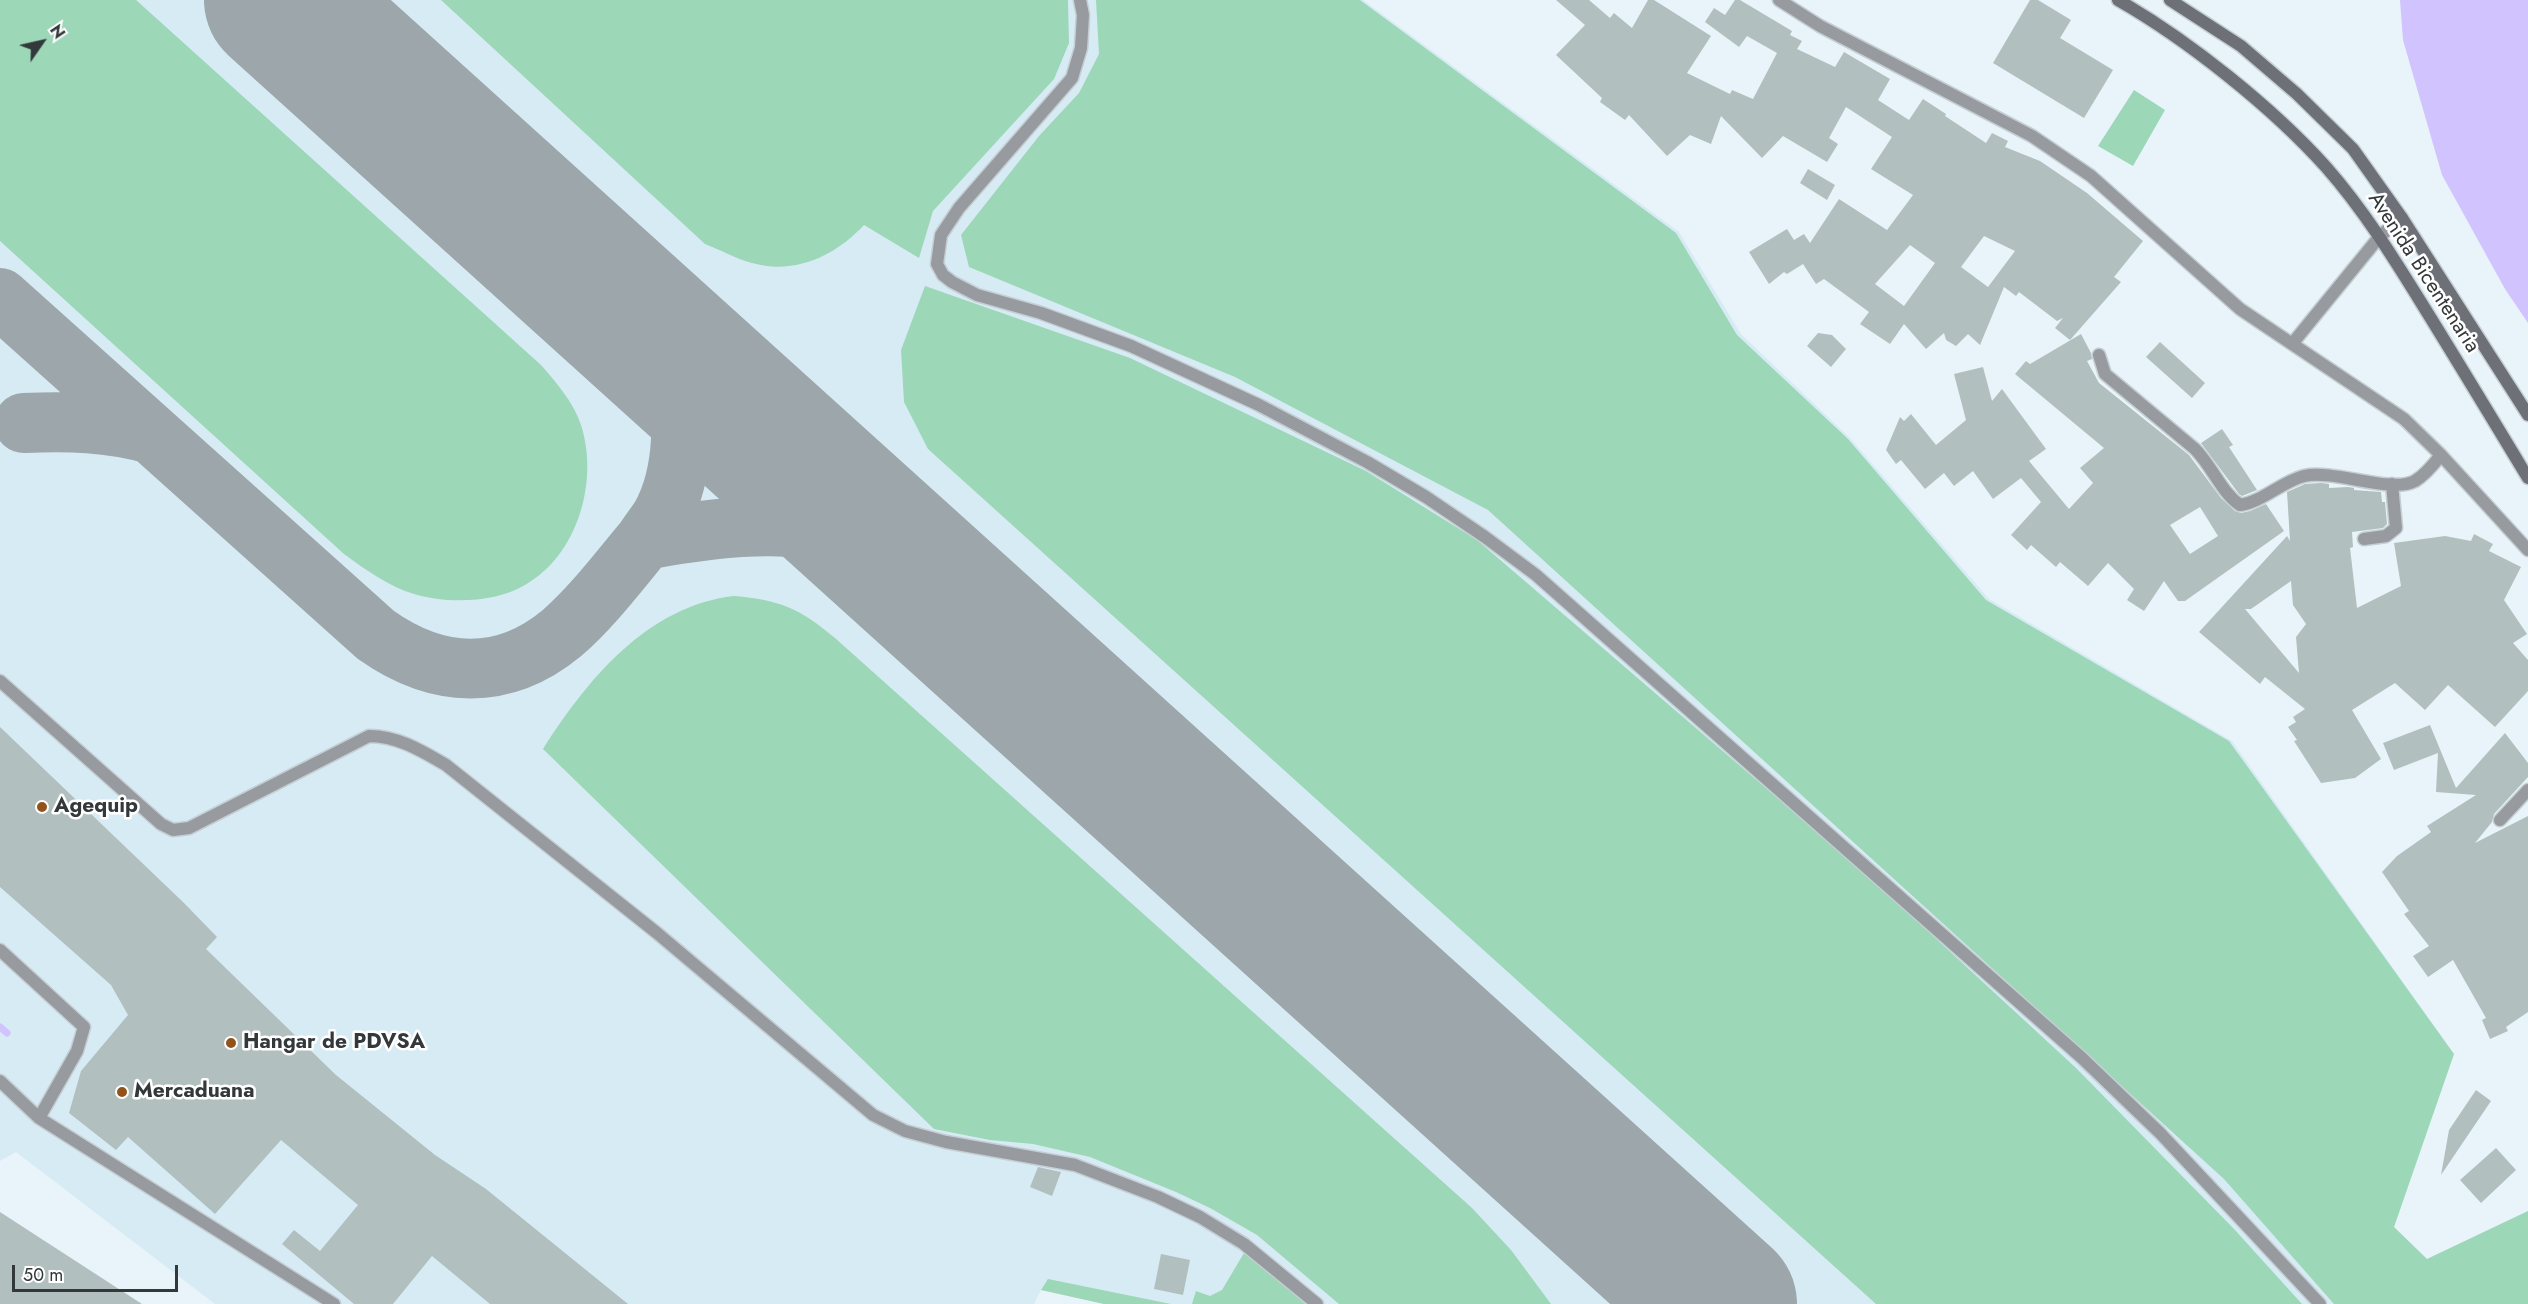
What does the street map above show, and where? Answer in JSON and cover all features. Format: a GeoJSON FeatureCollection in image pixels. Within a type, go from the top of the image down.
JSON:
{"type":"FeatureCollection","features":[{"type":"Feature","properties":{"kind":"street"},"geometry":{"type":"LineString","coordinates":[[1080,0],[1083,15],[1081,48],[1072,78],[958,208],[941,235],[937,264],[943,275],[977,295],[1041,313],[1131,346],[1259,405],[1367,462],[1426,497],[1536,575],[2082,1058],[2160,1133],[2320,1304]]}},
{"type":"Feature","properties":{"kind":"street"},"geometry":{"type":"LineString","coordinates":[[1779,0],[1820,26],[2032,136],[2081,169],[2240,309],[2403,419],[2442,455],[2528,550]]}},
{"type":"Feature","properties":{"kind":"street","name":"Avenida Bicentenaria"},"geometry":{"type":"LineString","coordinates":[[2118,0],[2177,38],[2281,122],[2326,167],[2380,236],[2528,478]]}},
{"type":"Feature","properties":{"kind":"street","name":"Avenida Bicentenaria"},"geometry":{"type":"LineString","coordinates":[[2170,0],[2241,46],[2297,94],[2353,149],[2402,218],[2485,344],[2528,415]]}},
{"type":"Feature","properties":{"kind":"street"},"geometry":{"type":"LineString","coordinates":[[2292,344],[2380,236],[2402,218]]}},
{"type":"Feature","properties":{"kind":"street"},"geometry":{"type":"LineString","coordinates":[[2099,355],[2105,374],[2195,449],[2205,459],[2233,500],[2240,505],[2249,504],[2271,490],[2303,476],[2321,474],[2392,484],[2413,482],[2442,455]]}},
{"type":"Feature","properties":{"kind":"street"},"geometry":{"type":"LineString","coordinates":[[2364,539],[2386,536],[2396,528],[2392,484]]}},
{"type":"Feature","properties":{"kind":"street"},"geometry":{"type":"LineString","coordinates":[[0,681],[132,800],[161,824],[173,830],[189,828],[369,736],[386,736],[422,751],[446,765],[657,933],[873,1115],[905,1131],[946,1142],[1075,1165],[1158,1197],[1200,1217],[1244,1244],[1317,1304]]}},
{"type":"Feature","properties":{"kind":"street"},"geometry":{"type":"LineString","coordinates":[[2499,820],[2528,790]]}},
{"type":"Feature","properties":{"kind":"street"},"geometry":{"type":"LineString","coordinates":[[0,950],[84,1027],[77,1051],[39,1118]]}},
{"type":"Feature","properties":{"kind":"street"},"geometry":{"type":"LineString","coordinates":[[0,1081],[39,1118],[334,1304]]}},
{"type":"Feature","properties":{"kind":"shaded area"},"geometry":{"type":"Polygon","coordinates":[[[0,0],[1363,0],[1679,232],[1741,334],[1850,438],[1989,599],[2232,741],[2454,1054],[2394,1227],[2427,1259],[2528,1211],[2528,1304],[1104,1304],[1041,1290],[1034,1304],[215,1304],[16,1152],[0,1161],[0,0]]]}},
{"type":"Feature","properties":{"kind":"shaded area"},"geometry":{"type":"Polygon","coordinates":[[[2400,0],[2528,0],[2528,323],[2505,289],[2442,175],[2403,40],[2400,0]]]}},
{"type":"Feature","properties":{"kind":"green space"},"geometry":{"type":"Polygon","coordinates":[[[0,0],[136,0],[541,365],[564,393],[578,417],[586,447],[587,469],[580,515],[559,555],[543,572],[513,591],[471,600],[441,599],[414,594],[378,577],[344,554],[0,241],[0,0]]]}},
{"type":"Feature","properties":{"kind":"green space"},"geometry":{"type":"Polygon","coordinates":[[[441,0],[1068,0],[1069,43],[1054,79],[933,211],[919,258],[864,225],[840,246],[813,260],[784,266],[768,266],[746,261],[705,244],[441,0]]]}},
{"type":"Feature","properties":{"kind":"green space"},"geometry":{"type":"Polygon","coordinates":[[[1096,0],[1360,0],[1676,233],[1737,335],[1848,439],[1986,600],[2229,741],[2454,1054],[2394,1227],[2427,1259],[2528,1211],[2528,1304],[2334,1304],[2224,1179],[1488,510],[1235,377],[969,267],[961,235],[1039,136],[1079,93],[1099,54],[1096,0]]]}},
{"type":"Feature","properties":{"kind":"green space"},"geometry":{"type":"Polygon","coordinates":[[[2134,90],[2165,110],[2133,166],[2098,146],[2134,90]]]}},
{"type":"Feature","properties":{"kind":"green space"},"geometry":{"type":"Polygon","coordinates":[[[925,286],[1130,358],[1366,471],[1477,540],[1867,875],[2076,1068],[2234,1229],[2302,1304],[1876,1304],[928,449],[904,402],[901,350],[925,286]]]}},
{"type":"Feature","properties":{"kind":"green space"},"geometry":{"type":"Polygon","coordinates":[[[734,596],[764,600],[788,607],[810,619],[835,638],[1472,1208],[1511,1250],[1551,1304],[1339,1304],[1257,1235],[1210,1208],[1176,1192],[1090,1157],[1033,1144],[990,1140],[934,1129],[543,749],[579,697],[622,650],[674,614],[703,603],[734,596]]]}},
{"type":"Feature","properties":{"kind":"green space"},"geometry":{"type":"Polygon","coordinates":[[[1244,1253],[1306,1304],[1192,1304],[1196,1291],[1210,1296],[1222,1290],[1244,1253]]]}},
{"type":"Feature","properties":{"kind":"green space"},"geometry":{"type":"Polygon","coordinates":[[[1048,1279],[1171,1304],[1104,1304],[1041,1290],[1048,1279]]]}},
{"type":"Feature","properties":{"kind":"building"},"geometry":{"type":"Polygon","coordinates":[[[1556,0],[1589,0],[1610,18],[1614,13],[1632,28],[1648,0],[1654,0],[1711,36],[1687,73],[1730,94],[1732,90],[1753,99],[1777,53],[1747,36],[1739,47],[1705,22],[1714,8],[1725,15],[1735,0],[1740,0],[1792,31],[1790,35],[1802,41],[1797,49],[1835,67],[1844,52],[1890,79],[1878,100],[1909,120],[1923,99],[1986,143],[1992,133],[2008,141],[2005,147],[2040,161],[2087,193],[2143,241],[2114,277],[2121,282],[2070,340],[2055,328],[2063,318],[2057,321],[2019,292],[2016,296],[2004,287],[1980,345],[1968,334],[1956,346],[1946,340],[1944,333],[1926,349],[1904,324],[1890,344],[1860,324],[1869,312],[1824,279],[1816,284],[1803,264],[1787,274],[1784,272],[1769,284],[1749,252],[1787,229],[1794,240],[1804,234],[1810,243],[1839,199],[1887,230],[1913,195],[1871,169],[1892,137],[1846,107],[1829,138],[1838,144],[1827,162],[1783,136],[1762,158],[1721,116],[1711,144],[1690,135],[1667,156],[1629,115],[1625,120],[1600,102],[1602,98],[1556,55],[1585,25],[1556,0]],[[1984,236],[1961,267],[1988,287],[2015,251],[1984,236]],[[1910,245],[1875,284],[1904,306],[1935,263],[1910,245]]]}},
{"type":"Feature","properties":{"kind":"building"},"geometry":{"type":"Polygon","coordinates":[[[2030,0],[2038,0],[2071,20],[2060,38],[2113,70],[2084,118],[1993,63],[2030,0]]]}},
{"type":"Feature","properties":{"kind":"building"},"geometry":{"type":"Polygon","coordinates":[[[1808,169],[1835,185],[1827,200],[1800,183],[1808,169]]]}},
{"type":"Feature","properties":{"kind":"building"},"geometry":{"type":"Polygon","coordinates":[[[1818,333],[1832,335],[1846,349],[1831,367],[1807,346],[1818,333]]]}},
{"type":"Feature","properties":{"kind":"building"},"geometry":{"type":"Polygon","coordinates":[[[2081,334],[2091,353],[2092,359],[2087,361],[2099,383],[2189,455],[2221,498],[2235,511],[2241,513],[2250,511],[2266,504],[2284,531],[2185,601],[2178,601],[2164,581],[2144,611],[2127,600],[2134,589],[2108,563],[2088,586],[2060,562],[2056,567],[2031,545],[2027,550],[2011,535],[2041,502],[2021,478],[1993,499],[1973,471],[1954,486],[1944,473],[1925,489],[1901,460],[1896,464],[1886,450],[1900,417],[1904,421],[1911,414],[1936,445],[1966,420],[1954,374],[1983,367],[1992,401],[2002,389],[2046,449],[2029,461],[2069,509],[2093,483],[2080,468],[2104,448],[2015,374],[2026,361],[2030,364],[2081,334]],[[2200,507],[2170,525],[2190,554],[2218,536],[2200,507]]]}},
{"type":"Feature","properties":{"kind":"building"},"geometry":{"type":"Polygon","coordinates":[[[2160,342],[2205,383],[2192,398],[2146,357],[2160,342]]]}},
{"type":"Feature","properties":{"kind":"building"},"geometry":{"type":"Polygon","coordinates":[[[2222,429],[2233,445],[2229,447],[2257,490],[2242,496],[2239,494],[2201,443],[2222,429]]]}},
{"type":"Feature","properties":{"kind":"building"},"geometry":{"type":"Polygon","coordinates":[[[2321,483],[2329,484],[2329,488],[2348,487],[2354,490],[2381,492],[2382,502],[2385,502],[2387,524],[2383,528],[2352,532],[2353,547],[2350,548],[2357,608],[2401,586],[2394,543],[2445,536],[2471,541],[2474,534],[2493,544],[2489,551],[2521,567],[2504,600],[2527,634],[2513,643],[2528,660],[2528,691],[2495,727],[2448,685],[2425,710],[2395,683],[2352,710],[2381,759],[2355,778],[2321,783],[2294,741],[2297,740],[2288,727],[2296,722],[2293,717],[2305,709],[2265,677],[2260,684],[2199,632],[2287,536],[2290,541],[2287,492],[2305,484],[2321,483]],[[2291,581],[2251,609],[2245,609],[2299,673],[2296,637],[2306,624],[2293,605],[2291,581]]]}},
{"type":"Feature","properties":{"kind":"building"},"geometry":{"type":"Polygon","coordinates":[[[2430,725],[2456,788],[2505,733],[2528,763],[2528,777],[2494,814],[2492,822],[2475,843],[2528,816],[2528,1012],[2506,1027],[2508,1031],[2490,1039],[2482,1020],[2486,1018],[2453,960],[2428,977],[2413,956],[2429,946],[2404,914],[2409,911],[2382,872],[2397,856],[2431,832],[2427,826],[2476,795],[2436,792],[2438,753],[2394,770],[2383,743],[2430,725]]]}},
{"type":"Feature","properties":{"kind":"building"},"geometry":{"type":"Polygon","coordinates":[[[0,727],[217,937],[206,949],[336,1075],[435,1155],[486,1189],[628,1304],[490,1304],[432,1256],[393,1304],[354,1304],[282,1244],[294,1230],[320,1251],[358,1205],[281,1140],[215,1214],[128,1137],[116,1150],[69,1113],[81,1071],[128,1015],[111,985],[0,887],[0,727]]]}},
{"type":"Feature","properties":{"kind":"building"},"geometry":{"type":"Polygon","coordinates":[[[2476,1090],[2491,1101],[2441,1175],[2449,1130],[2476,1090]]]}},
{"type":"Feature","properties":{"kind":"building"},"geometry":{"type":"Polygon","coordinates":[[[2496,1148],[2516,1170],[2481,1203],[2460,1180],[2496,1148]]]}},
{"type":"Feature","properties":{"kind":"building"},"geometry":{"type":"Polygon","coordinates":[[[1038,1167],[1061,1172],[1052,1196],[1030,1187],[1038,1167]]]}},
{"type":"Feature","properties":{"kind":"building"},"geometry":{"type":"Polygon","coordinates":[[[0,1212],[142,1304],[0,1304],[0,1212]]]}},
{"type":"Feature","properties":{"kind":"building"},"geometry":{"type":"Polygon","coordinates":[[[1161,1254],[1190,1260],[1183,1295],[1154,1289],[1161,1254]]]}},
{"type":"Feature","properties":{"kind":"waterway"},"geometry":{"type":"LineString","coordinates":[[0,1027],[7,1033]]}},
{"type":"Feature","properties":{"kind":"taxiway"},"geometry":{"type":"LineString","coordinates":[[0,298],[376,635],[422,660],[446,666],[493,667],[517,660],[540,649],[562,633],[584,611],[645,540]]}},
{"type":"Feature","properties":{"kind":"taxiway"},"geometry":{"type":"LineString","coordinates":[[646,332],[666,358],[675,379],[679,398],[681,440],[679,461],[669,500],[661,517],[645,540],[707,530],[770,526],[832,533],[863,541],[892,554]]}},
{"type":"Feature","properties":{"kind":"taxiway"},"geometry":{"type":"LineString","coordinates":[[24,423],[88,423],[152,434]]}},
{"type":"Feature","properties":{"kind":"taxiway"},"geometry":{"type":"LineString","coordinates":[[1674,1261],[1707,1304]]}},
{"type":"Feature","properties":{"kind":"runway"},"geometry":{"type":"LineString","coordinates":[[279,0],[1722,1304]]}},
{"type":"Feature","properties":{"kind":"place","name":"Agequip"},"geometry":{"type":"Point","coordinates":[42,807]}},
{"type":"Feature","properties":{"kind":"place","name":"Hangar de PDVSA"},"geometry":{"type":"Point","coordinates":[231,1043]}},
{"type":"Feature","properties":{"kind":"place","name":"Mercaduana"},"geometry":{"type":"Point","coordinates":[122,1092]}}]}
